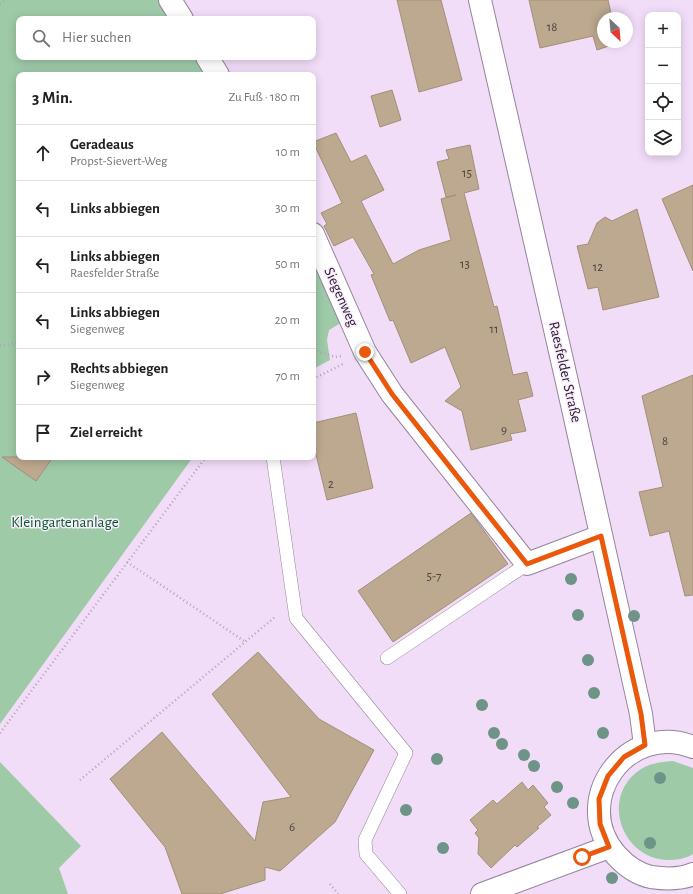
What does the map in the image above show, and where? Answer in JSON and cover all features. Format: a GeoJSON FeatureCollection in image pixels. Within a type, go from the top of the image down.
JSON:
{"type":"FeatureCollection","features":[{"type":"Feature","properties":{"kind":"main road"},"geometry":{"type":"LineString","coordinates":[[170,0],[180,16]]}},
{"type":"Feature","properties":{"kind":"main road","name":"Raesfelder Straße"},"geometry":{"type":"LineString","coordinates":[[480,0],[641,714],[645,745]]}},
{"type":"Feature","properties":{"kind":"main road"},"geometry":{"type":"LineString","coordinates":[[209,60],[216,72]]}},
{"type":"Feature","properties":{"kind":"main road","name":"Siegenweg"},"geometry":{"type":"LineString","coordinates":[[316,241],[365,352],[392,394],[527,564]]}},
{"type":"Feature","properties":{"kind":"main road"},"geometry":{"type":"LineString","coordinates":[[527,564],[601,536]]}},
{"type":"Feature","properties":{"kind":"main road"},"geometry":{"type":"LineString","coordinates":[[692,878],[666,879],[644,875],[624,864],[609,847],[600,824],[599,799],[608,776],[624,757],[645,745],[664,741],[683,743],[693,747]]}},
{"type":"Feature","properties":{"kind":"main road"},"geometry":{"type":"LineString","coordinates":[[482,894],[609,847]]}},
{"type":"Feature","properties":{"kind":"lane"},"geometry":{"type":"LineString","coordinates":[[273,460],[296,618],[406,753],[365,840],[366,854],[400,894]]}},
{"type":"Feature","properties":{"kind":"lane"},"geometry":{"type":"LineString","coordinates":[[387,658],[527,564]]}},
{"type":"Feature","properties":{"kind":"path"},"geometry":{"type":"LineString","coordinates":[[0,4],[6,0]]}},
{"type":"Feature","properties":{"kind":"path"},"geometry":{"type":"LineString","coordinates":[[0,346],[16,343]]}},
{"type":"Feature","properties":{"kind":"path"},"geometry":{"type":"LineString","coordinates":[[316,377],[365,352]]}},
{"type":"Feature","properties":{"kind":"path"},"geometry":{"type":"LineString","coordinates":[[0,733],[204,460]]}},
{"type":"Feature","properties":{"kind":"path"},"geometry":{"type":"LineString","coordinates":[[127,562],[244,641]]}},
{"type":"Feature","properties":{"kind":"path"},"geometry":{"type":"LineString","coordinates":[[80,780],[244,641],[277,615]]}},
{"type":"Feature","properties":{"kind":"path"},"geometry":{"type":"LineString","coordinates":[[330,884],[338,894]]}},
{"type":"Feature","properties":{"kind":"green space","name":"Kleingartenanlage"},"geometry":{"type":"Polygon","coordinates":[[[0,0],[159,0],[170,16],[16,16],[16,60],[199,60],[206,72],[16,72],[16,460],[191,460],[0,724],[0,0]]]}},
{"type":"Feature","properties":{"kind":"green space"},"geometry":{"type":"Polygon","coordinates":[[[316,261],[344,321],[329,330],[327,340],[330,360],[316,367],[316,261]]]}},
{"type":"Feature","properties":{"kind":"green space"},"geometry":{"type":"Polygon","coordinates":[[[673,761],[693,768],[693,854],[684,858],[667,860],[651,857],[637,849],[627,837],[621,824],[619,809],[621,794],[628,780],[641,769],[652,764],[673,761]]]}},
{"type":"Feature","properties":{"kind":"green space"},"geometry":{"type":"Polygon","coordinates":[[[0,762],[81,846],[59,868],[68,894],[0,894],[0,762]]]}},
{"type":"Feature","properties":{"kind":"building"},"geometry":{"type":"Polygon","coordinates":[[[397,0],[441,0],[462,80],[419,92],[397,0]]]}},
{"type":"Feature","properties":{"kind":"building"},"geometry":{"type":"Polygon","coordinates":[[[529,0],[608,0],[611,12],[597,12],[597,48],[603,48],[597,50],[593,36],[540,48],[529,0]]]}},
{"type":"Feature","properties":{"kind":"building"},"geometry":{"type":"Polygon","coordinates":[[[392,90],[401,120],[380,127],[371,96],[392,90]]]}},
{"type":"Feature","properties":{"kind":"building"},"geometry":{"type":"Polygon","coordinates":[[[336,133],[351,162],[366,155],[384,190],[361,201],[393,264],[419,250],[451,240],[441,199],[456,195],[446,197],[437,162],[449,159],[446,150],[470,145],[479,189],[464,193],[494,307],[497,306],[513,375],[527,372],[533,396],[518,400],[526,431],[510,434],[512,440],[471,450],[462,411],[445,401],[461,387],[445,347],[411,363],[393,320],[390,321],[371,275],[374,274],[353,237],[334,246],[324,226],[327,224],[321,213],[342,203],[316,148],[316,141],[336,133]]]}},
{"type":"Feature","properties":{"kind":"building"},"geometry":{"type":"Polygon","coordinates":[[[693,185],[693,271],[662,199],[693,185]]]}},
{"type":"Feature","properties":{"kind":"building"},"geometry":{"type":"Polygon","coordinates":[[[637,209],[659,297],[603,310],[598,287],[588,289],[577,246],[588,244],[597,223],[605,217],[612,221],[637,209]]]}},
{"type":"Feature","properties":{"kind":"building"},"geometry":{"type":"Polygon","coordinates":[[[693,375],[693,595],[685,596],[669,531],[650,536],[639,492],[663,487],[642,396],[693,375]]]}},
{"type":"Feature","properties":{"kind":"building"},"geometry":{"type":"Polygon","coordinates":[[[356,413],[373,488],[327,500],[316,454],[316,422],[356,413]]]}},
{"type":"Feature","properties":{"kind":"building"},"geometry":{"type":"Polygon","coordinates":[[[2,457],[16,457],[16,460],[51,460],[36,481],[2,457]]]}},
{"type":"Feature","properties":{"kind":"building"},"geometry":{"type":"Polygon","coordinates":[[[471,513],[508,564],[393,642],[358,591],[471,513]]]}},
{"type":"Feature","properties":{"kind":"building"},"geometry":{"type":"Polygon","coordinates":[[[258,652],[319,719],[374,750],[335,822],[280,871],[265,867],[265,880],[220,894],[182,894],[165,847],[110,779],[162,732],[255,841],[263,802],[291,797],[212,694],[258,652]]]}},
{"type":"Feature","properties":{"kind":"building"},"geometry":{"type":"Polygon","coordinates":[[[522,782],[528,790],[533,785],[548,803],[544,807],[551,815],[537,827],[539,828],[517,847],[515,845],[491,868],[478,854],[479,838],[475,833],[478,830],[470,820],[493,800],[497,804],[522,782]]]}},
{"type":"Feature","properties":{"kind":"route"},"geometry":{"type":"LineString","coordinates":[[365,352],[392,394],[527,564],[601,536],[620,628],[641,714],[645,745],[624,757],[608,776],[599,799],[600,824],[609,847],[582,857]]}}]}
